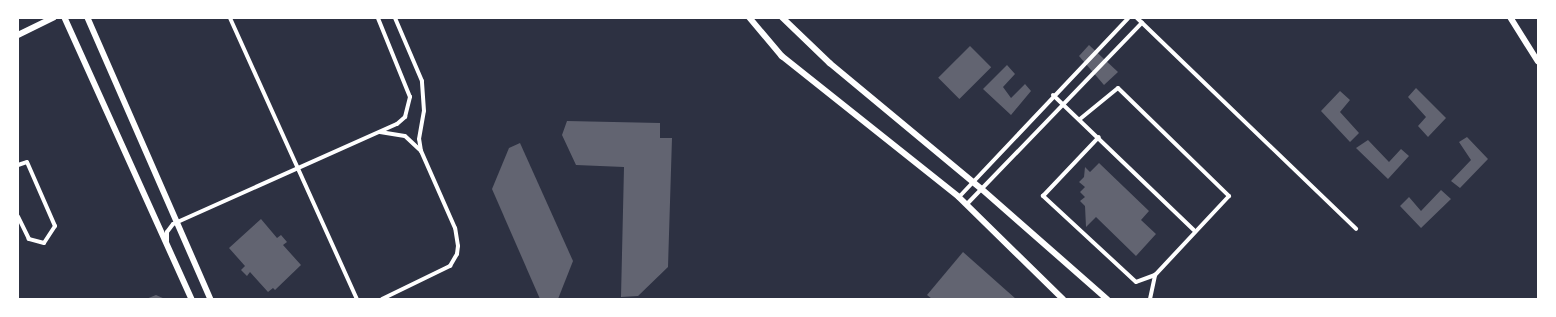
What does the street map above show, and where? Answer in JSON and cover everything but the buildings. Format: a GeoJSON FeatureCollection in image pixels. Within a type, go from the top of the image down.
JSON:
{"type":"FeatureCollection","features":[{"type":"Feature","properties":{"kind":"main road"},"geometry":{"type":"LineString","coordinates":[[18,34],[53,18]]}},
{"type":"Feature","properties":{"kind":"main road"},"geometry":{"type":"LineString","coordinates":[[65,18],[192,299]]}},
{"type":"Feature","properties":{"kind":"main road"},"geometry":{"type":"LineString","coordinates":[[88,18],[211,299]]}},
{"type":"Feature","properties":{"kind":"main road"},"geometry":{"type":"LineString","coordinates":[[750,18],[782,56],[959,197],[1063,299]]}},
{"type":"Feature","properties":{"kind":"main road"},"geometry":{"type":"LineString","coordinates":[[783,18],[830,63],[982,189],[1107,299]]}},
{"type":"Feature","properties":{"kind":"main road"},"geometry":{"type":"LineString","coordinates":[[1511,18],[1538,61]]}},
{"type":"Feature","properties":{"kind":"street"},"geometry":{"type":"LineString","coordinates":[[230,18],[357,299]]}},
{"type":"Feature","properties":{"kind":"street"},"geometry":{"type":"LineString","coordinates":[[167,241],[169,228],[177,222],[401,120],[410,104],[408,87],[378,18]]}},
{"type":"Feature","properties":{"kind":"street"},"geometry":{"type":"LineString","coordinates":[[382,299],[441,272],[450,266],[457,254],[455,228],[421,151],[419,139],[424,110],[422,81],[395,18]]}},
{"type":"Feature","properties":{"kind":"street"},"geometry":{"type":"LineString","coordinates":[[959,197],[972,181],[1053,95],[1128,18]]}},
{"type":"Feature","properties":{"kind":"street"},"geometry":{"type":"LineString","coordinates":[[1137,18],[1356,229]]}},
{"type":"Feature","properties":{"kind":"street"},"geometry":{"type":"LineString","coordinates":[[967,204],[1142,23]]}},
{"type":"Feature","properties":{"kind":"street"},"geometry":{"type":"LineString","coordinates":[[1080,119],[1118,88],[1228,196],[1194,230],[1155,275],[1136,282],[1043,196],[1099,137]]}},
{"type":"Feature","properties":{"kind":"street"},"geometry":{"type":"LineString","coordinates":[[1053,95],[1099,137],[1194,230]]}},
{"type":"Feature","properties":{"kind":"street"},"geometry":{"type":"LineString","coordinates":[[376,132],[396,132],[405,136],[421,151]]}},
{"type":"Feature","properties":{"kind":"street"},"geometry":{"type":"LineString","coordinates":[[18,165],[27,162],[55,226],[44,243],[29,239],[18,216]]}},
{"type":"Feature","properties":{"kind":"street"},"geometry":{"type":"LineString","coordinates":[[1150,299],[1155,275]]}}]}
